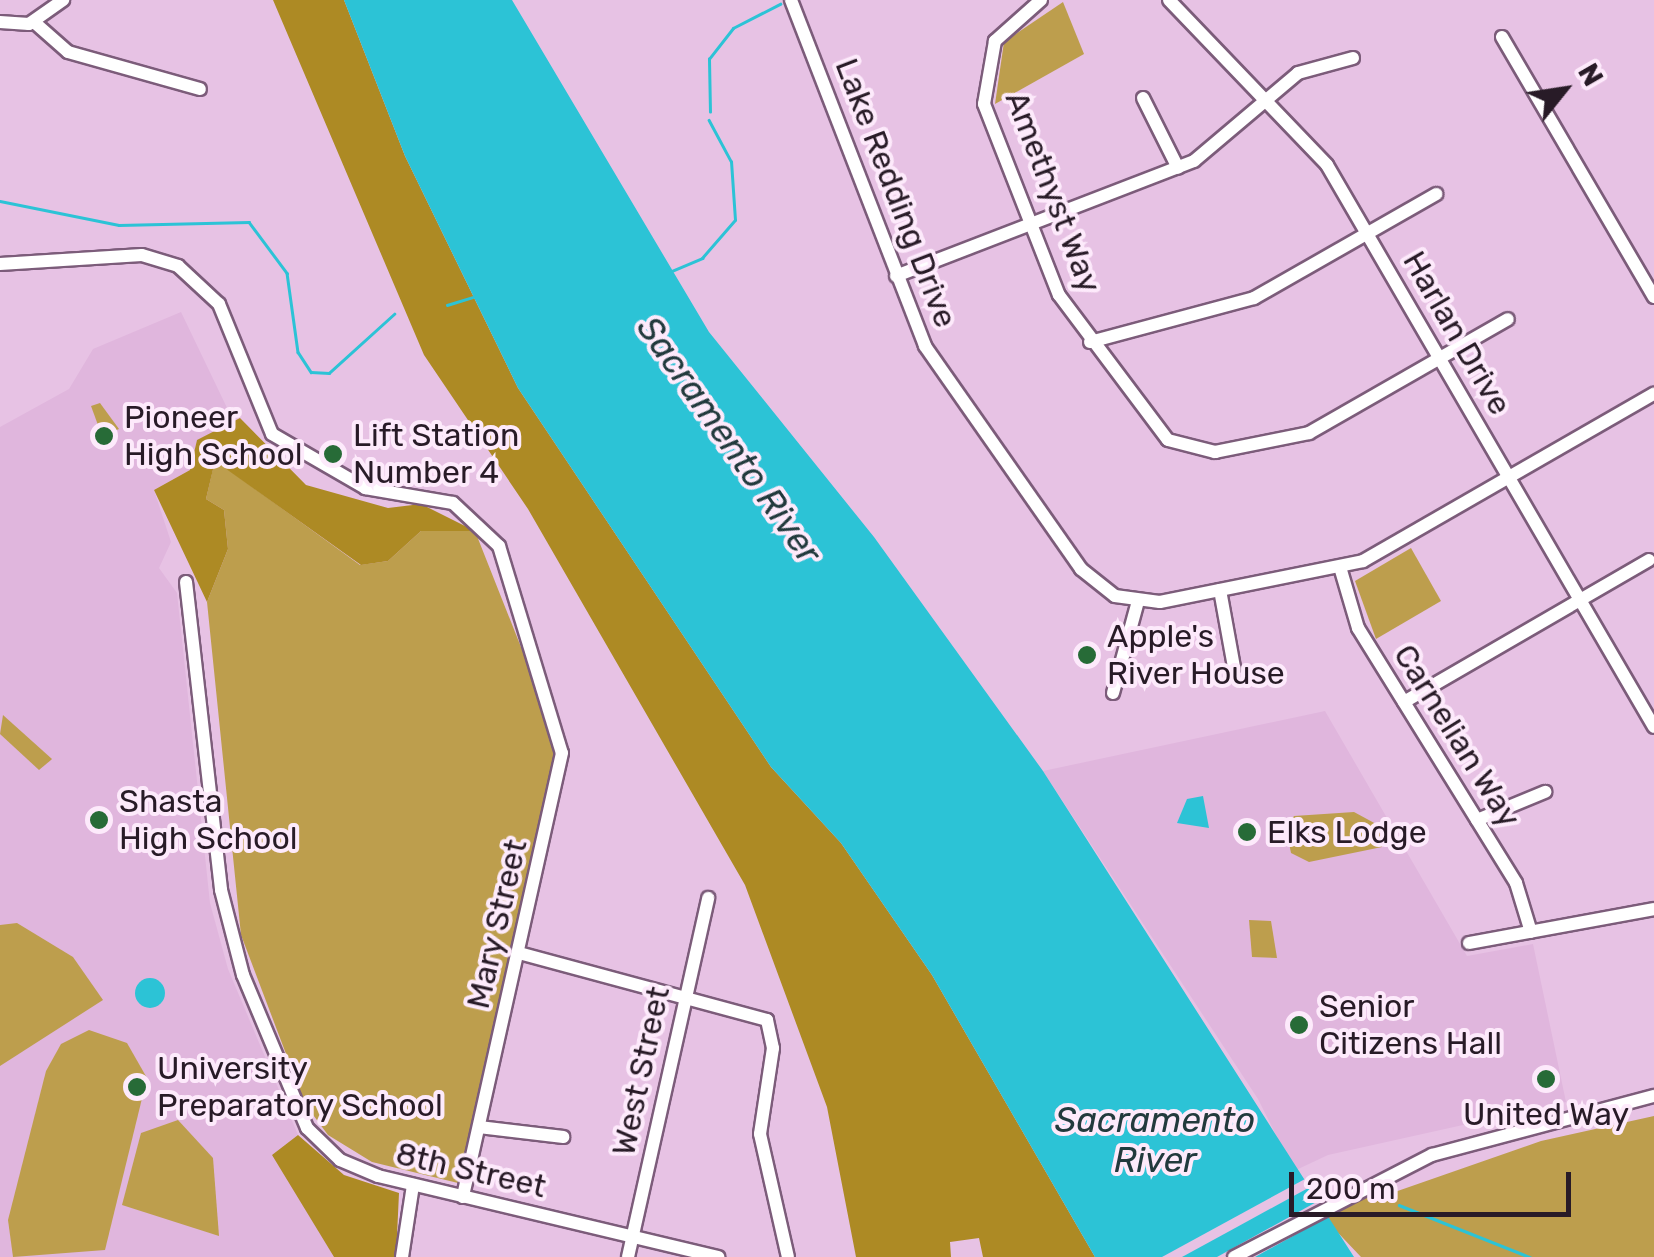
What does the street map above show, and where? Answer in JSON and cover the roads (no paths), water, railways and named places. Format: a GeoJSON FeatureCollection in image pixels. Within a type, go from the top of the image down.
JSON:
{"type":"FeatureCollection","features":[{"type":"Feature","properties":{"kind":"street"},"geometry":{"type":"LineString","coordinates":[[0,22],[34,22],[64,0]]}},
{"type":"Feature","properties":{"kind":"street","name":"Amethyst Way"},"geometry":{"type":"LineString","coordinates":[[1041,0],[1004,26],[983,78],[1054,286],[1152,427],[1208,452],[1314,431],[1508,319]]}},
{"type":"Feature","properties":{"kind":"street","name":"Harlan Drive"},"geometry":{"type":"LineString","coordinates":[[1169,0],[1322,159],[1654,727]]}},
{"type":"Feature","properties":{"kind":"street","name":"Lake Redding Drive"},"geometry":{"type":"LineString","coordinates":[[793,4],[928,351],[1081,569],[1138,601]]}},
{"type":"Feature","properties":{"kind":"street"},"geometry":{"type":"LineString","coordinates":[[34,22],[68,52],[200,90]]}},
{"type":"Feature","properties":{"kind":"street"},"geometry":{"type":"LineString","coordinates":[[1502,38],[1654,297]]}},
{"type":"Feature","properties":{"kind":"street"},"geometry":{"type":"LineString","coordinates":[[896,276],[1178,168],[1305,70],[1353,58]]}},
{"type":"Feature","properties":{"kind":"street"},"geometry":{"type":"LineString","coordinates":[[1142,98],[1178,168]]}},
{"type":"Feature","properties":{"kind":"street"},"geometry":{"type":"LineString","coordinates":[[1090,342],[1132,324],[1242,302],[1436,194]]}},
{"type":"Feature","properties":{"kind":"street","name":"Mary Street"},"geometry":{"type":"LineString","coordinates":[[0,264],[142,256],[190,274],[224,314],[272,434],[365,488],[438,497],[489,530],[558,722],[560,766],[463,1196]]}},
{"type":"Feature","properties":{"kind":"street"},"geometry":{"type":"LineString","coordinates":[[1113,693],[1138,601],[1340,567],[1510,478],[1654,394]]}},
{"type":"Feature","properties":{"kind":"street"},"geometry":{"type":"LineString","coordinates":[[1404,702],[1649,560]]}},
{"type":"Feature","properties":{"kind":"street","name":"Carnelian Way"},"geometry":{"type":"LineString","coordinates":[[1340,567],[1355,622],[1516,883],[1531,932]]}},
{"type":"Feature","properties":{"kind":"street","name":"8th Street"},"geometry":{"type":"LineString","coordinates":[[186,582],[220,890],[252,1002],[317,1140],[355,1168],[412,1185],[719,1257]]}},
{"type":"Feature","properties":{"kind":"street"},"geometry":{"type":"LineString","coordinates":[[1220,590],[1234,667]]}},
{"type":"Feature","properties":{"kind":"street"},"geometry":{"type":"LineString","coordinates":[[1476,820],[1545,792]]}},
{"type":"Feature","properties":{"kind":"street","name":"West Street"},"geometry":{"type":"LineString","coordinates":[[628,1257],[708,898]]}},
{"type":"Feature","properties":{"kind":"street"},"geometry":{"type":"LineString","coordinates":[[1469,943],[1654,909]]}},
{"type":"Feature","properties":{"kind":"street"},"geometry":{"type":"LineString","coordinates":[[519,953],[686,992],[770,1024],[760,1134],[788,1257]]}},
{"type":"Feature","properties":{"kind":"street"},"geometry":{"type":"LineString","coordinates":[[1234,1257],[1355,1190],[1497,1131],[1654,1096]]}},
{"type":"Feature","properties":{"kind":"street"},"geometry":{"type":"LineString","coordinates":[[479,1126],[562,1137]]}},
{"type":"Feature","properties":{"kind":"street"},"geometry":{"type":"LineString","coordinates":[[402,1257],[412,1185]]}},
{"type":"Feature","properties":{"kind":"water","name":"Sacramento River"},"geometry":{"type":"Polygon","coordinates":[[[344,0],[512,0],[709,332],[874,537],[1043,771],[1354,1257],[1095,1257],[932,975],[841,843],[771,767],[518,388],[405,156],[344,0]]]}},
{"type":"Feature","properties":{"kind":"water"},"geometry":{"type":"Polygon","coordinates":[[[1203,796],[1209,828],[1177,823],[1187,799],[1203,796]]]}},
{"type":"Feature","properties":{"kind":"water"},"geometry":{"type":"Polygon","coordinates":[[[150,978],[161,982],[165,993],[161,1004],[150,1008],[139,1004],[135,993],[139,982],[150,978]]]}},
{"type":"Feature","properties":{"kind":"waterway"},"geometry":{"type":"LineString","coordinates":[[710,112],[709,59],[733,28],[780,4]]}},
{"type":"Feature","properties":{"kind":"waterway"},"geometry":{"type":"LineString","coordinates":[[672,271],[702,258],[735,220],[731,162],[709,121]]}},
{"type":"Feature","properties":{"kind":"waterway"},"geometry":{"type":"LineString","coordinates":[[0,201],[119,225],[249,222],[287,273],[298,352],[311,372],[329,373],[394,314]]}},
{"type":"Feature","properties":{"kind":"waterway"},"geometry":{"type":"LineString","coordinates":[[447,305],[474,297]]}},
{"type":"Feature","properties":{"kind":"waterway"},"geometry":{"type":"LineString","coordinates":[[1399,1205],[1530,1257]]}},
{"type":"Feature","properties":{"kind":"place","name":"Pioneer High School"},"geometry":{"type":"Point","coordinates":[104,436]}},
{"type":"Feature","properties":{"kind":"place","name":"Lift Station Number 4"},"geometry":{"type":"Point","coordinates":[333,454]}},
{"type":"Feature","properties":{"kind":"place","name":"Apple's River House"},"geometry":{"type":"Point","coordinates":[1087,655]}},
{"type":"Feature","properties":{"kind":"place","name":"Shasta High School"},"geometry":{"type":"Point","coordinates":[99,820]}},
{"type":"Feature","properties":{"kind":"place","name":"Elks Lodge"},"geometry":{"type":"Point","coordinates":[1247,832]}},
{"type":"Feature","properties":{"kind":"place","name":"Senior Citizens Hall"},"geometry":{"type":"Point","coordinates":[1299,1025]}},
{"type":"Feature","properties":{"kind":"place","name":"United Way"},"geometry":{"type":"Point","coordinates":[1546,1079]}},
{"type":"Feature","properties":{"kind":"place","name":"University Preparatory School"},"geometry":{"type":"Point","coordinates":[137,1087]}}]}
